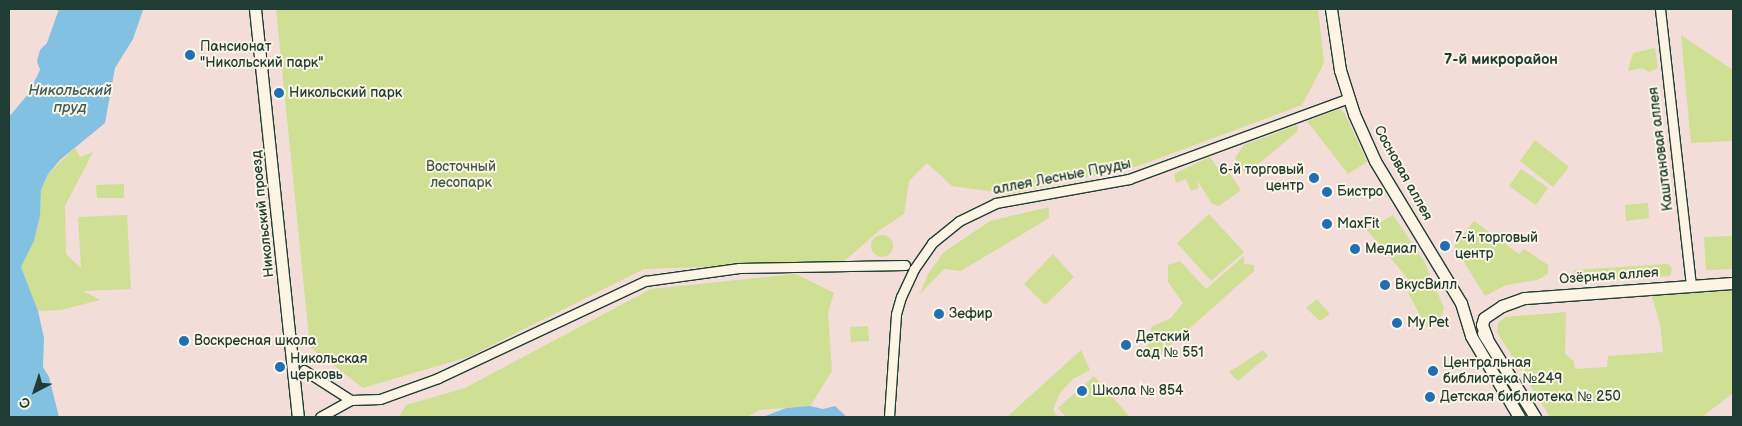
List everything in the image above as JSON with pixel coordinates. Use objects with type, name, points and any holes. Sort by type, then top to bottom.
[{"type":"street","name":"Никольский проезд","points":[[255,9],[298,417]]},
{"type":"street","name":"Сосновая аллея","points":[[1331,9],[1335,46],[1349,98],[1376,163],[1466,310],[1487,338],[1535,417]]},
{"type":"street","name":"Каштановая аллея","points":[[1660,9],[1691,286]]},
{"type":"street","name":"аллея Лесные Пруды","points":[[888,417],[896,314],[901,297],[914,269],[932,243],[959,221],[996,203],[1129,180],[1349,98]]},
{"type":"street","points":[[320,417],[351,400],[380,399],[438,378],[645,281],[739,268],[905,265]]},
{"type":"street","name":"Озёрная аллея","points":[[1490,313],[1510,303],[1540,295],[1733,283]]},
{"type":"street","name":"Сосновая аллея","points":[[1466,310],[1471,336],[1520,417]]},
{"type":"street","points":[[1466,310],[1490,313]]},
{"type":"street","points":[[1487,338],[1482,322],[1490,313]]},
{"type":"street","points":[[304,370],[351,400]]},
{"type":"green space","name":"Восточный лесопарк","points":[[276,9],[1318,9],[1324,63],[1302,105],[1138,166],[1009,194],[952,186],[927,163],[909,181],[904,214],[880,230],[843,262],[644,269],[468,357],[363,388],[310,347]]},
{"type":"green space","points":[[1681,35],[1733,70],[1733,141],[1691,143]]},
{"type":"green space","points":[[1655,48],[1658,68],[1649,72],[1642,68],[1628,71],[1633,53]]},
{"type":"green space","points":[[1340,109],[1345,114],[1367,162],[1348,174],[1307,121]]},
{"type":"green space","points":[[1297,125],[1298,131],[1246,174],[1235,158],[1244,145]]},
{"type":"green space","points":[[1535,140],[1569,167],[1553,187],[1520,161]]},
{"type":"green space","points":[[75,148],[80,157],[93,152],[65,206],[66,254],[81,268],[78,217],[127,215],[131,289],[83,291],[100,300],[61,310],[38,311],[21,267],[34,241],[40,216],[41,190],[48,174]]},
{"type":"green space","points":[[1210,157],[1217,167],[1224,165],[1241,190],[1219,206],[1212,204],[1197,180],[1199,188],[1191,191],[1186,179],[1176,183],[1174,174]]},
{"type":"green space","points":[[1521,169],[1548,188],[1536,205],[1509,186]]},
{"type":"green space","points":[[124,184],[124,198],[97,198],[96,185]]},
{"type":"green space","points":[[1648,203],[1649,218],[1626,221],[1625,205]]},
{"type":"green space","points":[[1049,207],[1049,218],[961,271],[944,269],[920,294],[928,274],[944,252],[990,221]]},
{"type":"green space","points":[[1209,214],[1244,252],[1211,281],[1177,243]]},
{"type":"green space","points":[[1393,215],[1424,261],[1444,308],[1442,315],[1427,328],[1408,293],[1414,286],[1367,230]]},
{"type":"green space","points":[[1474,221],[1519,254],[1524,249],[1548,265],[1548,274],[1537,280],[1506,285],[1485,296],[1454,246]]},
{"type":"green space","points":[[882,235],[890,238],[893,246],[890,254],[882,257],[874,254],[871,246],[874,238]]},
{"type":"green space","points":[[1733,236],[1733,269],[1706,270],[1704,237]]},
{"type":"green space","points":[[1053,254],[1074,277],[1045,305],[1024,284]]},
{"type":"green space","points":[[1244,256],[1244,264],[1254,265],[1254,271],[1154,360],[1142,353],[1151,340],[1151,327],[1171,318],[1183,303],[1168,282],[1168,265],[1180,261],[1206,289]]},
{"type":"green space","points":[[1668,264],[1672,268],[1670,276],[1578,283],[1572,279],[1574,270]]},
{"type":"green space","points":[[796,274],[834,293],[828,313],[832,371],[810,406],[760,410],[747,417],[399,417],[406,405],[465,388],[651,289]]},
{"type":"green space","points":[[1733,286],[1733,393],[1702,417],[1550,417],[1497,332],[1498,323],[1505,317],[1566,312],[1565,354],[1574,361],[1575,369],[1607,367],[1608,356],[1663,352],[1660,324],[1650,290]]},
{"type":"green space","points":[[1317,299],[1330,314],[1320,321],[1306,308]]},
{"type":"green space","points":[[868,326],[869,341],[851,342],[850,327]]},
{"type":"green space","points":[[1081,350],[1090,370],[1073,379],[1060,393],[1053,410],[1058,417],[1007,417]]},
{"type":"green space","points":[[1263,350],[1268,356],[1238,381],[1229,372]]},
{"type":"green space","points":[[1094,376],[1130,417],[1066,417],[1058,408]]},
{"type":"water","name":"Никольский пруд","points":[[59,9],[143,10],[133,39],[115,68],[105,123],[60,160],[48,174],[41,190],[40,216],[34,241],[21,267],[38,311],[44,338],[43,367],[49,377],[59,417],[9,417],[9,117],[29,93],[40,70],[37,61],[40,50],[47,43]]},
{"type":"water","points":[[810,406],[823,409],[835,406],[847,417],[763,417],[786,408]]},
{"type":"place","name":"Пансионат \"Никольский парк\"","points":[[190,55]]},
{"type":"place","name":"Никольский парк","points":[[279,93]]},
{"type":"place","name":"6-й торговый центр","points":[[1314,178]]},
{"type":"place","name":"Бистро","points":[[1327,192]]},
{"type":"place","name":"MaxFit","points":[[1327,224]]},
{"type":"place","name":"7-й торговый центр","points":[[1445,246]]},
{"type":"place","name":"Медиал","points":[[1355,249]]},
{"type":"place","name":"ВкусВилл","points":[[1385,285]]},
{"type":"place","name":"Зефир","points":[[939,314]]},
{"type":"place","name":"My Pet","points":[[1397,323]]},
{"type":"place","name":"Воскресная школа","points":[[184,341]]},
{"type":"place","name":"Детский сад № 551","points":[[1126,345]]},
{"type":"place","name":"Никольская церковь","points":[[280,367]]},
{"type":"place","name":"Центральная библиотека №249","points":[[1433,371]]},
{"type":"place","name":"Школа № 854","points":[[1082,391]]},
{"type":"place","name":"Детская библиотека № 250","points":[[1430,397]]},
{"type":"district","name":"7-й микрорайон","points":[[1501,60]]}]
